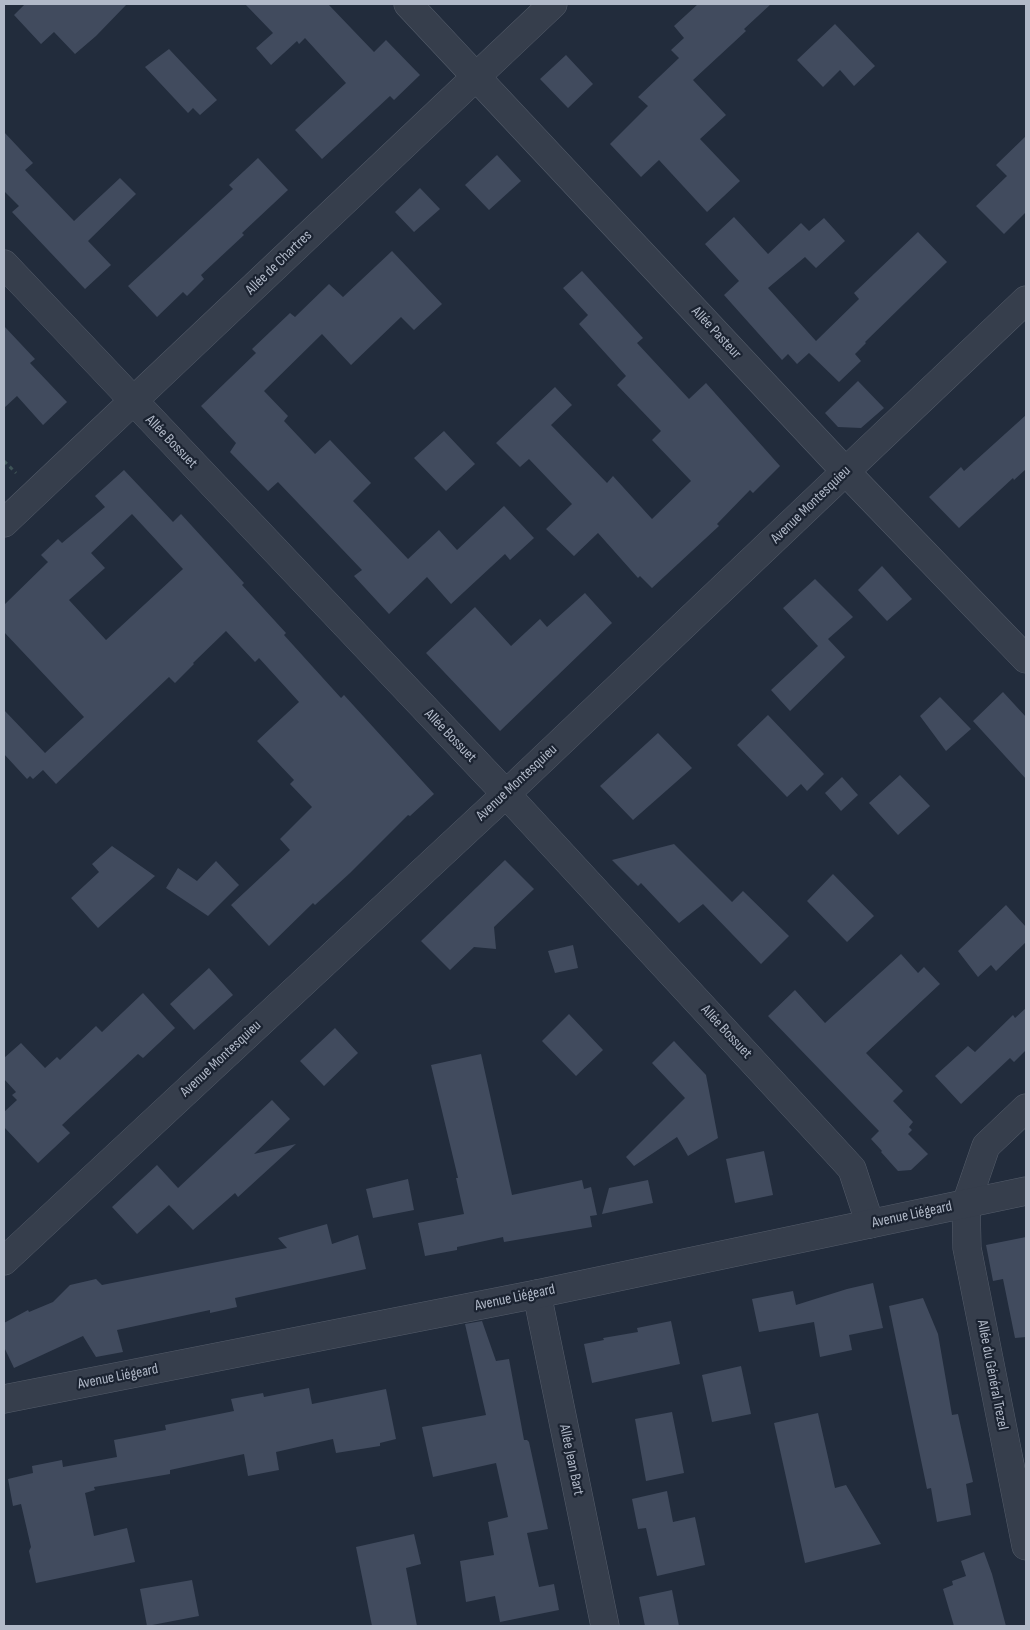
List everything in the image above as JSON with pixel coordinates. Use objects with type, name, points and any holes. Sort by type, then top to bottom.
[{"type":"street","name":"Allée Pasteur","points":[[408,4],[846,472],[1026,660]]},
{"type":"street","name":"Allée de Chartres","points":[[4,523],[553,4]]},
{"type":"street","name":"Allée Bossuet","points":[[4,264],[506,794],[852,1169],[870,1224]]},
{"type":"street","name":"Avenue Montesquieu","points":[[4,1261],[506,794],[1026,300]]},
{"type":"street","points":[[966,1204],[986,1146],[1026,1108]]},
{"type":"street","name":"Avenue Liégeard","points":[[4,1400],[537,1294],[1026,1191]]},
{"type":"street","name":"Allée du Général Trezel","points":[[966,1204],[967,1248],[1026,1546]]},
{"type":"street","name":"Allée Jean Bart","points":[[537,1294],[605,1626]]},
{"type":"building","points":[[25,4],[127,4],[96,36],[75,54],[54,32],[41,44],[14,15]]},
{"type":"building","points":[[245,4],[328,4],[374,52],[386,40],[420,75],[394,100],[390,96],[322,159],[295,130],[346,83],[305,38],[299,44],[297,41],[271,65],[256,48],[273,33]]},
{"type":"building","points":[[698,4],[771,4],[744,29],[746,31],[693,80],[726,115],[700,139],[740,181],[707,212],[659,160],[641,177],[610,144],[648,106],[638,97],[679,58],[671,50],[684,38],[674,26]]},
{"type":"building","points":[[835,24],[875,66],[854,86],[840,70],[823,87],[797,60]]},
{"type":"building","points":[[169,49],[217,100],[200,115],[193,108],[188,113],[145,67]]},
{"type":"building","points":[[566,55],[593,84],[568,108],[540,79]]},
{"type":"building","points":[[4,132],[33,163],[25,170],[74,221],[120,178],[136,194],[88,241],[111,265],[85,289],[12,212],[19,206],[4,191]]},
{"type":"building","points":[[1026,136],[1026,212],[1004,234],[976,206],[1007,176],[996,165]]},
{"type":"building","points":[[497,155],[521,181],[489,210],[465,185]]},
{"type":"building","points":[[258,158],[288,190],[201,275],[204,279],[187,296],[183,292],[157,317],[128,286],[233,189],[229,185]]},
{"type":"building","points":[[420,188],[440,209],[414,232],[395,212]]},
{"type":"building","points":[[734,217],[768,254],[801,223],[809,231],[824,218],[845,241],[816,268],[805,257],[768,288],[816,341],[859,299],[854,293],[918,232],[947,262],[865,342],[855,354],[861,361],[839,382],[809,353],[797,364],[788,354],[782,360],[724,295],[739,281],[705,244]]},
{"type":"building","points":[[392,251],[442,304],[414,330],[401,317],[351,365],[322,334],[264,391],[288,416],[284,421],[315,454],[330,440],[371,483],[353,501],[408,559],[439,530],[457,550],[504,506],[534,538],[510,560],[505,554],[451,604],[427,577],[389,614],[354,576],[362,570],[278,482],[268,491],[230,452],[236,443],[201,406],[256,353],[252,349],[290,313],[295,317],[329,284],[343,297]]},
{"type":"building","points":[[582,271],[643,338],[637,343],[689,399],[706,383],[780,466],[753,493],[750,490],[717,524],[719,526],[652,588],[640,576],[638,578],[598,533],[574,556],[546,529],[572,504],[529,459],[520,467],[496,443],[555,387],[572,405],[551,425],[607,483],[613,476],[652,519],[691,481],[652,440],[661,431],[617,385],[626,376],[579,324],[588,315],[563,288]]},
{"type":"building","points":[[4,326],[35,359],[30,363],[67,402],[43,425],[17,396],[4,408]]},
{"type":"building","points":[[858,381],[884,408],[861,428],[838,427],[825,413]]},
{"type":"building","points":[[1026,415],[1026,469],[1014,480],[1013,478],[959,528],[929,497],[961,467],[964,471]]},
{"type":"building","points":[[444,431],[475,464],[446,491],[414,458]]},
{"type":"building","points":[[124,470],[173,522],[181,514],[244,583],[242,585],[286,633],[284,635],[341,698],[344,695],[434,794],[410,816],[408,815],[350,873],[315,905],[313,903],[269,946],[231,905],[290,850],[280,839],[312,807],[290,784],[294,780],[257,741],[299,702],[259,658],[255,662],[226,631],[175,683],[169,677],[56,784],[43,770],[33,779],[30,776],[27,779],[4,754],[4,710],[45,753],[84,717],[4,632],[4,605],[48,562],[41,555],[58,539],[62,543],[105,507],[95,496]],"holes":[[[132,514],[183,569],[106,640],[69,600],[105,568],[91,553]]]},
{"type":"building","points":[[882,566],[912,599],[887,621],[858,590]]},
{"type":"building","points":[[815,579],[853,617],[828,639],[845,657],[790,711],[771,690],[818,646],[783,608]]},
{"type":"building","points":[[585,593],[612,623],[500,731],[426,653],[475,607],[511,646],[540,619],[547,627]]},
{"type":"building","points":[[1003,692],[1026,717],[1026,779],[973,721]]},
{"type":"building","points":[[940,697],[971,729],[946,751],[920,716]]},
{"type":"building","points":[[768,715],[824,774],[807,791],[801,784],[787,797],[737,745]]},
{"type":"building","points":[[658,733],[692,768],[633,820],[600,786]]},
{"type":"building","points":[[900,775],[930,806],[898,835],[869,803]]},
{"type":"building","points":[[842,777],[858,795],[841,811],[825,793]]},
{"type":"building","points":[[674,844],[732,902],[743,891],[789,936],[761,964],[703,904],[679,923],[641,883],[638,886],[612,860]]},
{"type":"building","points":[[112,846],[155,876],[98,928],[71,898],[99,872],[92,864]]},
{"type":"building","points":[[505,860],[534,889],[494,927],[496,949],[474,947],[450,970],[421,941]]},
{"type":"building","points":[[216,861],[239,885],[208,916],[166,888],[178,868],[197,881]]},
{"type":"building","points":[[833,874],[874,916],[847,942],[807,901]]},
{"type":"building","points":[[1006,905],[1026,927],[1026,942],[996,971],[991,965],[978,977],[958,951]]},
{"type":"building","points":[[573,945],[578,968],[555,973],[548,951]]},
{"type":"building","points":[[901,954],[918,973],[924,967],[940,984],[866,1053],[903,1091],[893,1101],[913,1122],[909,1127],[912,1130],[908,1134],[928,1154],[911,1170],[898,1171],[871,1139],[879,1131],[768,1016],[795,990],[825,1023]]},
{"type":"building","points":[[209,968],[233,995],[194,1030],[170,1004]]},
{"type":"building","points":[[143,993],[175,1028],[143,1058],[138,1054],[62,1125],[70,1133],[38,1163],[4,1127],[4,1112],[17,1100],[12,1095],[16,1092],[4,1079],[4,1058],[21,1043],[45,1068],[57,1057],[60,1060],[96,1026],[102,1032]]},
{"type":"building","points":[[1026,1008],[1026,1050],[1014,1062],[1010,1058],[961,1104],[935,1076],[968,1046],[975,1052],[1013,1015],[1015,1018]]},
{"type":"building","points":[[569,1014],[603,1050],[576,1076],[542,1041]]},
{"type":"building","points":[[335,1028],[358,1053],[324,1086],[300,1061]]},
{"type":"building","points":[[674,1041],[706,1075],[718,1138],[688,1156],[677,1137],[634,1166],[626,1157],[685,1098],[652,1063]]},
{"type":"building","points":[[481,1054],[512,1195],[582,1180],[584,1189],[591,1187],[597,1215],[590,1216],[592,1227],[504,1242],[503,1237],[457,1247],[457,1250],[425,1256],[418,1223],[464,1214],[456,1178],[458,1178],[431,1065]]},
{"type":"building","points":[[272,1100],[290,1119],[254,1154],[296,1144],[238,1197],[235,1193],[193,1230],[169,1205],[137,1234],[112,1207],[157,1165],[178,1188]]},
{"type":"building","points":[[764,1151],[773,1195],[735,1203],[726,1159]]},
{"type":"building","points":[[408,1179],[414,1210],[373,1218],[366,1189]]},
{"type":"building","points":[[648,1180],[653,1203],[602,1214],[609,1188]]},
{"type":"building","points":[[327,1224],[332,1244],[358,1235],[366,1269],[235,1298],[237,1307],[210,1313],[210,1310],[117,1330],[123,1352],[96,1357],[83,1336],[14,1368],[4,1347],[4,1323],[28,1310],[29,1312],[53,1302],[70,1285],[96,1279],[102,1285],[287,1248],[278,1238]]},
{"type":"building","points":[[1026,1237],[1026,1337],[1015,1338],[1003,1279],[993,1281],[986,1245]]},
{"type":"building","points":[[873,1283],[883,1328],[849,1335],[852,1350],[820,1357],[814,1322],[759,1332],[752,1299],[793,1291],[796,1305]]},
{"type":"building","points":[[923,1298],[938,1334],[952,1415],[958,1414],[973,1482],[966,1484],[971,1515],[937,1522],[931,1488],[927,1489],[889,1306]]},
{"type":"building","points":[[482,1321],[496,1361],[509,1359],[524,1440],[529,1442],[548,1529],[527,1533],[539,1587],[554,1584],[559,1610],[500,1622],[495,1596],[466,1602],[460,1561],[494,1555],[488,1522],[508,1517],[496,1463],[433,1477],[422,1427],[486,1415],[465,1324]]},
{"type":"building","points":[[671,1321],[680,1364],[592,1383],[584,1344],[604,1340],[603,1338],[638,1332],[637,1328]]},
{"type":"building","points":[[741,1366],[751,1414],[712,1422],[702,1375]]},
{"type":"building","points":[[309,1388],[312,1404],[386,1389],[396,1439],[380,1443],[380,1446],[336,1453],[333,1439],[276,1452],[279,1470],[248,1476],[244,1454],[170,1470],[170,1474],[94,1487],[95,1490],[85,1493],[94,1536],[127,1528],[135,1562],[36,1583],[29,1551],[31,1547],[21,1504],[13,1506],[8,1479],[33,1473],[32,1466],[62,1460],[63,1467],[117,1457],[114,1440],[166,1430],[165,1425],[234,1411],[231,1399],[263,1393],[264,1397]]},
{"type":"building","points":[[672,1412],[684,1473],[646,1481],[635,1419]]},
{"type":"building","points":[[818,1413],[835,1488],[846,1485],[881,1544],[805,1563],[774,1423]]},
{"type":"building","points":[[667,1491],[673,1522],[695,1517],[705,1565],[657,1576],[646,1528],[638,1529],[632,1499]]},
{"type":"building","points":[[414,1534],[421,1564],[406,1568],[417,1626],[372,1626],[356,1547]]},
{"type":"building","points":[[984,1552],[1006,1626],[954,1626],[943,1589],[953,1585],[952,1581],[966,1576],[961,1561]]},
{"type":"building","points":[[192,1580],[199,1616],[147,1626],[140,1589]]},
{"type":"building","points":[[672,1590],[679,1626],[645,1626],[639,1597]]}]
